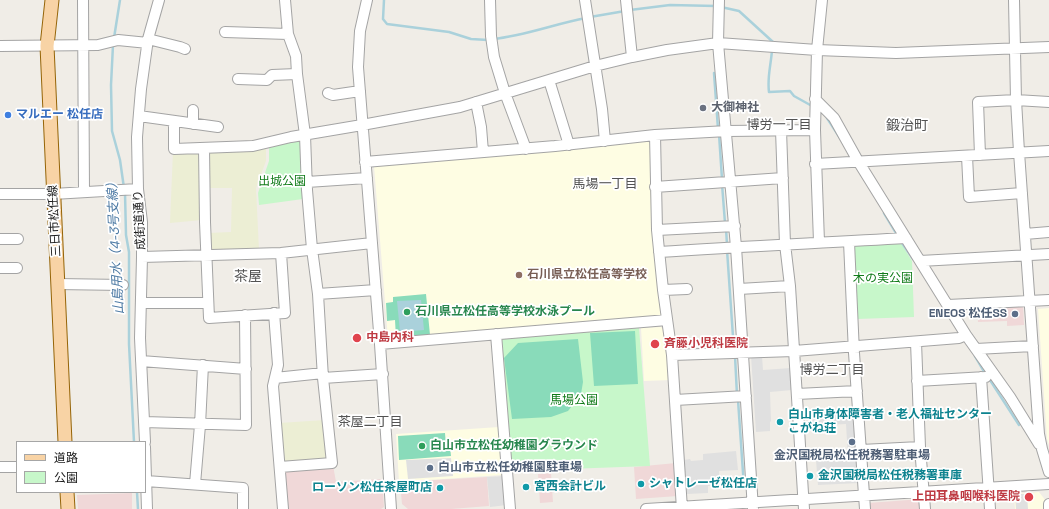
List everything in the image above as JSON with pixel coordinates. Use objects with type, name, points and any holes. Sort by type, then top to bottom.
[{"type":"main road","name":"三日市松任線","points":[[52,0],[47,46],[65,441]]},
{"type":"main road","points":[[67,493],[68,509]]},
{"type":"street","points":[[83,0],[84,192]]},
{"type":"street","name":"成街道通り","points":[[145,441],[140,338],[142,222],[138,189],[137,137],[138,116],[148,41],[159,0]]},
{"type":"street","points":[[280,467],[332,463],[323,375],[318,294],[312,249],[305,135],[296,56],[288,34],[285,0]]},
{"type":"street","points":[[367,0],[360,31],[358,67],[383,374],[391,509]]},
{"type":"street","points":[[490,0],[491,39],[494,57],[505,93],[526,149]]},
{"type":"street","points":[[585,0],[605,141]]},
{"type":"street","points":[[820,242],[814,130],[817,50],[822,0]]},
{"type":"street","points":[[1014,0],[1016,100],[1032,346],[1039,434],[1049,472]]},
{"type":"street","points":[[719,4],[718,43],[721,132],[729,247],[739,289],[737,353],[740,396],[753,506]]},
{"type":"street","points":[[627,6],[632,57]]},
{"type":"street","points":[[225,32],[288,34]]},
{"type":"street","points":[[0,46],[84,46],[98,45],[114,41],[148,41],[185,49]]},
{"type":"street","points":[[174,121],[174,149],[253,146],[291,137],[460,107],[595,66],[667,50],[718,43],[817,50],[896,53],[1049,47]]},
{"type":"street","points":[[238,79],[267,80],[272,74],[297,74]]},
{"type":"street","points":[[548,80],[569,145]]},
{"type":"street","points":[[328,93],[333,95],[360,91]]},
{"type":"street","points":[[815,99],[834,118],[858,162],[966,335],[996,376],[1042,449]]},
{"type":"street","points":[[980,154],[978,102],[1016,100],[1049,102]]},
{"type":"street","points":[[476,102],[481,127],[483,152]]},
{"type":"street","points":[[193,110],[193,124]]},
{"type":"street","points":[[138,116],[218,127]]},
{"type":"street","points":[[781,130],[785,244],[790,286],[803,505]]},
{"type":"street","points":[[365,162],[569,145],[654,135],[814,130]]},
{"type":"street","points":[[654,135],[657,230],[672,355],[682,508]]},
{"type":"street","points":[[204,148],[209,318],[285,313],[281,253]]},
{"type":"street","points":[[815,164],[1049,150]]},
{"type":"street","points":[[967,156],[969,197],[1022,193]]},
{"type":"street","points":[[307,182],[367,178]]},
{"type":"street","points":[[655,187],[783,178]]},
{"type":"street","points":[[0,194],[53,194],[138,189]]},
{"type":"street","points":[[657,230],[728,226]]},
{"type":"street","points":[[1025,234],[1049,232]]},
{"type":"street","points":[[659,252],[906,238]]},
{"type":"street","points":[[0,239],[18,239]]},
{"type":"street","points":[[849,242],[856,391],[865,509]]},
{"type":"street","points":[[142,257],[281,253],[372,243]]},
{"type":"street","points":[[920,261],[1049,254]]},
{"type":"street","points":[[0,268],[18,268]]},
{"type":"street","points":[[58,284],[123,285]]},
{"type":"street","points":[[739,289],[790,286]]},
{"type":"street","points":[[663,290],[687,289]]},
{"type":"street","points":[[318,294],[376,290]]},
{"type":"street","points":[[948,305],[1049,300]]},
{"type":"street","points":[[141,303],[208,303]]},
{"type":"street","points":[[274,313],[278,365],[273,386],[283,509]]},
{"type":"street","points":[[144,422],[200,425],[246,425],[245,315]]},
{"type":"street","points":[[380,344],[667,320]]},
{"type":"street","points":[[496,334],[510,509]]},
{"type":"street","points":[[672,355],[794,351],[959,338],[966,335]]},
{"type":"street","points":[[916,342],[916,381],[925,509]]},
{"type":"street","points":[[976,349],[1032,346]]},
{"type":"street","points":[[141,361],[246,369]]},
{"type":"street","points":[[196,484],[203,366]]},
{"type":"street","points":[[275,378],[323,375],[383,374]]},
{"type":"street","points":[[916,381],[996,376]]},
{"type":"street","points":[[981,377],[990,509]]},
{"type":"street","points":[[797,394],[856,391]]},
{"type":"street","points":[[674,400],[740,396]]},
{"type":"street","points":[[861,450],[920,447]]},
{"type":"street","points":[[0,467],[16,467]]},
{"type":"street","points":[[147,509],[146,481],[243,488],[243,509]]},
{"type":"street","points":[[646,509],[803,505],[864,496],[1049,484]]},
{"type":"street","points":[[1049,504],[1049,509]]},
{"type":"shaded area","name":"石川県立松任高等学校","points":[[647,140],[651,144],[652,233],[661,317],[388,339],[374,166]]},
{"type":"shaded area","points":[[266,149],[266,161],[256,188],[259,250],[209,252],[208,233],[231,232],[232,188],[208,188],[208,151]]},
{"type":"shaded area","points":[[202,150],[202,220],[170,223],[173,151]]},
{"type":"shaded area","name":"ENEOS 松任SS","points":[[1023,303],[1024,325],[1007,326],[1007,321],[978,322],[977,306]]},
{"type":"shaded area","points":[[1049,308],[1049,445],[1047,439],[1038,309]]},
{"type":"shaded area","name":"斉藤小児科医院","points":[[661,327],[667,334],[671,380],[644,381],[641,328]]},
{"type":"shaded area","points":[[751,356],[762,356],[763,370],[791,368],[792,390],[770,392],[770,431],[756,432]]},
{"type":"shaded area","name":"金沢国税局松任税務署駐車場","points":[[855,409],[859,483],[818,485],[816,460],[848,458],[846,424],[811,426],[810,412]]},
{"type":"shaded area","points":[[325,420],[327,461],[283,463],[279,423]]},
{"type":"shaded area","points":[[499,427],[502,475],[399,482],[396,434]]},
{"type":"shaded area","points":[[736,451],[738,470],[719,471],[720,485],[708,486],[708,493],[687,494],[684,460],[703,460],[703,454]]},
{"type":"shaded area","name":"白山市立松任幼稚園駐車場","points":[[451,458],[453,476],[408,479],[406,460]]},
{"type":"shaded area","points":[[676,463],[678,496],[636,499],[634,467]]},
{"type":"shaded area","points":[[333,465],[336,482],[382,479],[384,507],[381,509],[288,509],[285,469]]},
{"type":"shaded area","points":[[551,473],[553,502],[540,503],[538,474]]},
{"type":"shaded area","points":[[505,476],[507,505],[490,507],[487,477]]},
{"type":"shaded area","points":[[487,477],[489,506],[451,509],[408,509],[402,504],[400,482]]},
{"type":"shaded area","name":"上田耳鼻咽喉科医院","points":[[1039,492],[1046,501],[1047,509],[1015,509],[1014,494]]},
{"type":"shaded area","points":[[132,493],[132,509],[78,509],[77,495]]},
{"type":"shaded area","points":[[1015,494],[1027,494],[1028,509],[1016,509]]},
{"type":"shaded area","points":[[922,499],[922,509],[868,509],[868,503]]},
{"type":"green space","name":"出城公園","points":[[300,136],[303,199],[259,205],[258,193],[269,161],[269,142]]},
{"type":"green space","name":"木の実公園","points":[[901,243],[912,261],[914,317],[857,319],[851,250],[854,246]]},
{"type":"green space","name":"石川県立松任高等学校水泳プール","points":[[426,294],[430,335],[396,338],[395,320],[387,321],[386,303],[393,302],[393,297]]},
{"type":"green space","name":"馬場公園","points":[[639,328],[650,466],[512,471],[500,338]]},
{"type":"green space","points":[[635,331],[638,384],[594,386],[590,333]]},
{"type":"green space","points":[[578,339],[583,382],[581,394],[568,411],[551,417],[512,419],[504,358],[518,343]]},
{"type":"green space","name":"白山市立松任幼稚園グラウンド","points":[[445,433],[446,446],[450,446],[451,456],[399,460],[398,436]]},
{"type":"water","points":[[421,300],[424,330],[400,332],[397,301]]},
{"type":"waterway","name":"山島用水（4-3号支線）","points":[[114,38],[120,0]]},
{"type":"waterway","points":[[384,0],[383,19],[387,24],[449,32],[471,39],[488,40]]},
{"type":"waterway","points":[[630,10],[670,5],[716,6]]},
{"type":"waterway","points":[[721,7],[739,11],[773,42],[773,45]]},
{"type":"waterway","points":[[590,17],[625,11]]},
{"type":"waterway","points":[[493,39],[586,18]]},
{"type":"waterway","name":"山島用水（4-3号支線）","points":[[113,45],[111,85],[112,131],[120,160],[124,188]]},
{"type":"waterway","points":[[772,50],[769,92],[790,91],[794,96],[812,106]]},
{"type":"waterway","points":[[714,73],[718,129]]},
{"type":"waterway","points":[[827,118],[840,138]]},
{"type":"waterway","points":[[719,134],[722,179]]},
{"type":"waterway","points":[[722,184],[725,223]]},
{"type":"waterway","name":"山島用水（4-3号支線）","points":[[125,193],[126,235],[129,252],[129,344],[134,441]]},
{"type":"waterway","points":[[884,213],[896,233]]},
{"type":"waterway","points":[[726,228],[727,245]]},
{"type":"waterway","points":[[902,243],[913,259]]},
{"type":"waterway","points":[[727,250],[734,351]]},
{"type":"waterway","points":[[735,356],[737,395]]},
{"type":"waterway","points":[[975,356],[986,375]]},
{"type":"waterway","points":[[990,380],[1019,425]]},
{"type":"waterway","points":[[738,400],[744,487]]},
{"type":"waterway","name":"山島用水（4-3号支線）","points":[[137,493],[138,509]]},
{"type":"place","name":"大御神社","points":[[703,108]]},
{"type":"place","name":"マルエー 松任店","points":[[8,115]]},
{"type":"place","name":"石川県立松任高等学校","points":[[519,275]]},
{"type":"place","name":"石川県立松任高等学校水泳プール","points":[[407,312]]},
{"type":"place","name":"ENEOS 松任SS","points":[[1015,314]]},
{"type":"place","name":"中島内科","points":[[357,338]]},
{"type":"place","name":"斉藤小児科医院","points":[[655,344]]},
{"type":"place","name":"白山市身体障害者・老人福祉センター こがね荘","points":[[780,422]]},
{"type":"place","name":"金沢国税局松任税務署駐車場","points":[[852,442]]},
{"type":"place","name":"白山市立松任幼稚園グラウンド","points":[[422,446]]},
{"type":"place","name":"白山市立松任幼稚園駐車場","points":[[430,468]]},
{"type":"place","name":"金沢国税局松任税務署車庫","points":[[810,476]]},
{"type":"place","name":"シャトレーゼ松任店","points":[[641,484]]},
{"type":"place","name":"宮西会計ビル","points":[[526,487]]},
{"type":"place","name":"ローソン松任茶屋町店","points":[[440,488]]},
{"type":"place","name":"上田耳鼻咽喉科医院","points":[[1029,497]]},
{"type":"district","name":"博労一丁目","points":[[779,125]]},
{"type":"district","name":"鍛治町","points":[[907,126]]},
{"type":"district","name":"馬場一丁目","points":[[605,184]]},
{"type":"district","name":"茶屋","points":[[248,277]]},
{"type":"district","name":"博労二丁目","points":[[832,370]]},
{"type":"district","name":"茶屋二丁目","points":[[370,422]]}]
